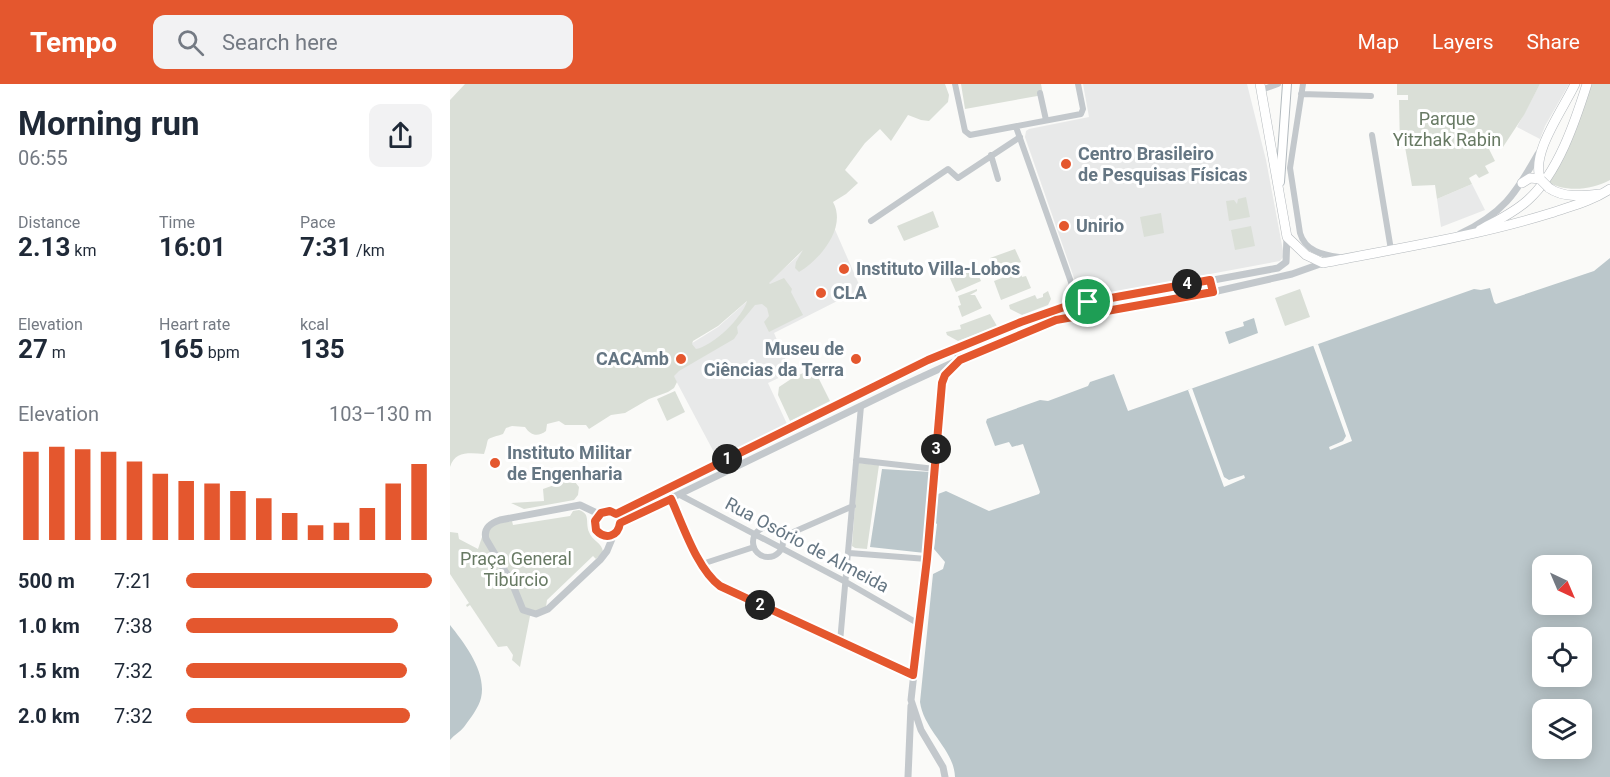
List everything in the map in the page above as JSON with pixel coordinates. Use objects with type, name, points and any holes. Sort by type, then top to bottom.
[{"type":"main road","points":[[1279,188],[1287,84]]},
{"type":"main road","points":[[1575,84],[1541,150],[1539,164],[1541,179],[1556,193],[1569,195],[1607,191]]},
{"type":"main road","points":[[1473,234],[1518,209],[1543,185],[1577,115],[1587,84]]},
{"type":"main road","points":[[1260,87],[1287,237],[1306,255],[1323,264],[1526,221],[1585,202],[1607,191]]},
{"type":"main road","points":[[1522,183],[1530,178],[1541,179]]},
{"type":"street","points":[[955,84],[965,131],[968,135],[1081,114],[1083,110],[1078,84]]},
{"type":"street","points":[[1260,87],[1278,84]]},
{"type":"street","points":[[1303,84],[1290,175],[1300,233],[1311,249],[1329,256],[1348,259]]},
{"type":"street","points":[[1040,93],[1046,120]]},
{"type":"street","points":[[1301,94],[1371,96]]},
{"type":"street","points":[[1016,127],[1081,315]]},
{"type":"street","points":[[1372,135],[1391,250]]},
{"type":"street","points":[[871,221],[949,169],[954,177],[958,178],[1020,137]]},
{"type":"street","points":[[1452,238],[1492,216],[1511,198],[1541,150]]},
{"type":"street","points":[[991,155],[998,180]]},
{"type":"street","points":[[614,534],[606,536],[596,530],[595,521],[599,514],[607,511],[616,514],[934,357],[1057,309],[1278,268],[1286,262],[1287,237]]},
{"type":"street","points":[[620,523],[939,369],[1056,320],[1213,292],[1293,274],[1323,264]]},
{"type":"street","points":[[1210,280],[1213,292]]},
{"type":"street","points":[[955,348],[960,360]]},
{"type":"street","points":[[934,357],[939,369]]},
{"type":"street","points":[[908,777],[913,675],[927,558],[942,383],[945,375],[960,360]]},
{"type":"street","points":[[840,642],[861,406]]},
{"type":"street","points":[[728,459],[733,468]]},
{"type":"street","points":[[856,460],[935,471]]},
{"type":"street","points":[[667,489],[702,564],[709,576],[720,586],[913,675]]},
{"type":"street","name":"Rua Osório de Almeida","points":[[680,495],[846,582],[919,624]]},
{"type":"street","points":[[599,514],[580,505],[500,520],[488,526],[485,531],[486,539],[512,583],[523,610],[536,614],[548,609],[600,560],[619,529],[620,523],[616,514]]},
{"type":"street","points":[[782,537],[853,506]]},
{"type":"street","points":[[772,527],[782,537],[781,549],[775,555],[759,554],[754,547],[755,534],[762,528],[772,527]]},
{"type":"street","points":[[702,564],[754,547]]},
{"type":"street","points":[[849,553],[927,558]]},
{"type":"street","points":[[911,700],[921,730],[943,767],[945,777]]},
{"type":"street","points":[[909,729],[921,730]]},
{"type":"shaded area","points":[[1083,84],[1247,84],[1266,160],[1284,256],[1280,261],[1081,298],[1025,137],[1029,129],[1089,117]]},
{"type":"shaded area","points":[[1540,84],[1569,84],[1540,139],[1517,127]]},
{"type":"shaded area","points":[[1472,184],[1485,210],[1441,227],[1437,199]]},
{"type":"shaded area","points":[[829,216],[861,289],[774,333],[791,372],[768,383],[787,424],[717,458],[665,360],[718,327],[798,256]]},
{"type":"shaded area","points":[[1610,258],[1610,777],[955,777],[950,758],[927,722],[920,702],[933,574],[943,569],[945,562],[934,549],[937,524],[931,520],[925,553],[870,547],[882,469],[931,472],[931,507],[937,507],[938,494],[946,491],[989,511],[1040,492],[1023,444],[1012,447],[1009,442],[995,446],[986,422],[987,419],[1040,400],[1048,401],[1114,374],[1128,411],[1474,289],[1490,288],[1496,304],[1594,271]]},
{"type":"shaded area","points":[[1254,318],[1258,333],[1229,344],[1225,332],[1244,326],[1243,322]]},
{"type":"shaded area","points":[[450,625],[478,668],[482,688],[480,702],[474,713],[464,727],[450,740]]},
{"type":"green space","points":[[465,84],[945,84],[949,95],[948,102],[929,121],[908,115],[891,141],[880,129],[865,143],[845,170],[858,183],[833,202],[837,222],[830,242],[816,259],[799,272],[795,268],[796,262],[803,250],[769,283],[784,278],[792,289],[791,292],[803,315],[769,332],[764,322],[769,316],[767,308],[762,304],[755,305],[737,327],[738,333],[734,339],[679,371],[674,376],[677,382],[674,388],[668,392],[649,399],[625,413],[611,415],[589,429],[586,425],[565,425],[559,421],[547,424],[546,431],[537,435],[532,434],[525,427],[506,428],[503,434],[488,440],[484,454],[468,453],[459,456],[455,458],[450,467],[450,100]],"holes":[[[747,301],[744,308],[719,337],[696,349],[692,344],[693,341],[718,326]]]},
{"type":"green space","points":[[961,84],[1041,84],[1043,95],[965,109]]},
{"type":"green space","name":"Parque Yitzhak Rabin","points":[[1397,84],[1540,84],[1524,115],[1503,147],[1496,140],[1489,149],[1495,161],[1485,166],[1489,173],[1479,178],[1476,174],[1469,178],[1472,184],[1437,199],[1435,185],[1412,186],[1405,147],[1400,148],[1399,100],[1408,100],[1408,95],[1397,95]]},
{"type":"green space","points":[[1590,84],[1610,84],[1610,180],[1578,189],[1553,185],[1546,181]]},
{"type":"green space","points":[[1246,197],[1250,217],[1229,221],[1226,201],[1234,200],[1237,204],[1238,199]]},
{"type":"green space","points":[[933,211],[939,227],[904,241],[897,226]]},
{"type":"green space","points":[[1161,213],[1164,233],[1144,237],[1140,217]]},
{"type":"green space","points":[[1251,226],[1255,246],[1235,250],[1231,230]]},
{"type":"green space","points":[[1015,249],[1021,262],[1016,264],[1018,268],[994,277],[990,258]]},
{"type":"green space","points":[[974,265],[981,281],[956,292],[949,276]]},
{"type":"green space","points":[[1020,271],[1022,277],[1026,276],[1031,288],[1001,300],[994,281]]},
{"type":"green space","points":[[977,289],[970,295],[975,295],[982,308],[962,317],[958,306],[961,305],[958,296]]},
{"type":"green space","points":[[1300,289],[1310,317],[1285,326],[1275,298]]},
{"type":"green space","points":[[1048,291],[1051,299],[1048,305],[1022,315],[1010,309],[1009,305],[1035,295],[1037,299],[1043,297],[1043,294]]},
{"type":"green space","points":[[990,314],[997,326],[958,341],[947,335],[946,332],[961,329],[960,325]]},
{"type":"green space","points":[[808,371],[818,377],[830,401],[790,421],[778,395],[779,387]]},
{"type":"green space","points":[[675,391],[685,412],[667,421],[657,399]]},
{"type":"green space","points":[[858,463],[879,465],[867,549],[852,546]]},
{"type":"green space","points":[[568,480],[575,482],[579,487],[578,495],[574,500],[524,509],[511,503],[544,501],[543,489]]},
{"type":"green space","name":"Praça General Tibúrcio","points":[[579,510],[585,514],[589,532],[601,546],[603,552],[596,559],[593,556],[547,600],[546,607],[530,616],[520,667],[512,660],[513,655],[507,646],[498,647],[470,605],[467,607],[469,603],[450,574],[450,532],[458,533],[459,539],[478,549],[486,525],[512,521],[513,525],[570,516],[573,511]]},
{"type":"pier","points":[[1318,344],[1352,441],[1330,450],[1329,447],[1343,441],[1346,436],[1313,345]]},
{"type":"pier","points":[[1192,388],[1224,477],[1229,480],[1244,475],[1245,478],[1224,487],[1188,390]]},
{"type":"place","name":"Centro Brasileiro de Pesquisas Físicas","points":[[1066,164]]},
{"type":"place","name":"Unirio","points":[[1064,226]]},
{"type":"place","name":"Instituto Villa-Lobos","points":[[844,269]]},
{"type":"place","name":"CLA","points":[[821,293]]},
{"type":"place","name":"CACAmb","points":[[681,359]]},
{"type":"place","name":"Museu de Ciências da Terra","points":[[856,359]]},
{"type":"place","name":"Instituto Militar de Engenharia","points":[[495,463]]},
{"type":"route","points":[[1210,280],[1213,292],[1056,320],[976,352],[960,360],[945,375],[942,383],[927,559],[913,675],[720,586],[709,576],[702,564],[671,499],[620,523],[617,532],[610,536],[602,535],[596,530],[596,517],[604,511],[616,514],[928,360],[1021,322],[1057,309],[1088,302],[1210,280]]}]
